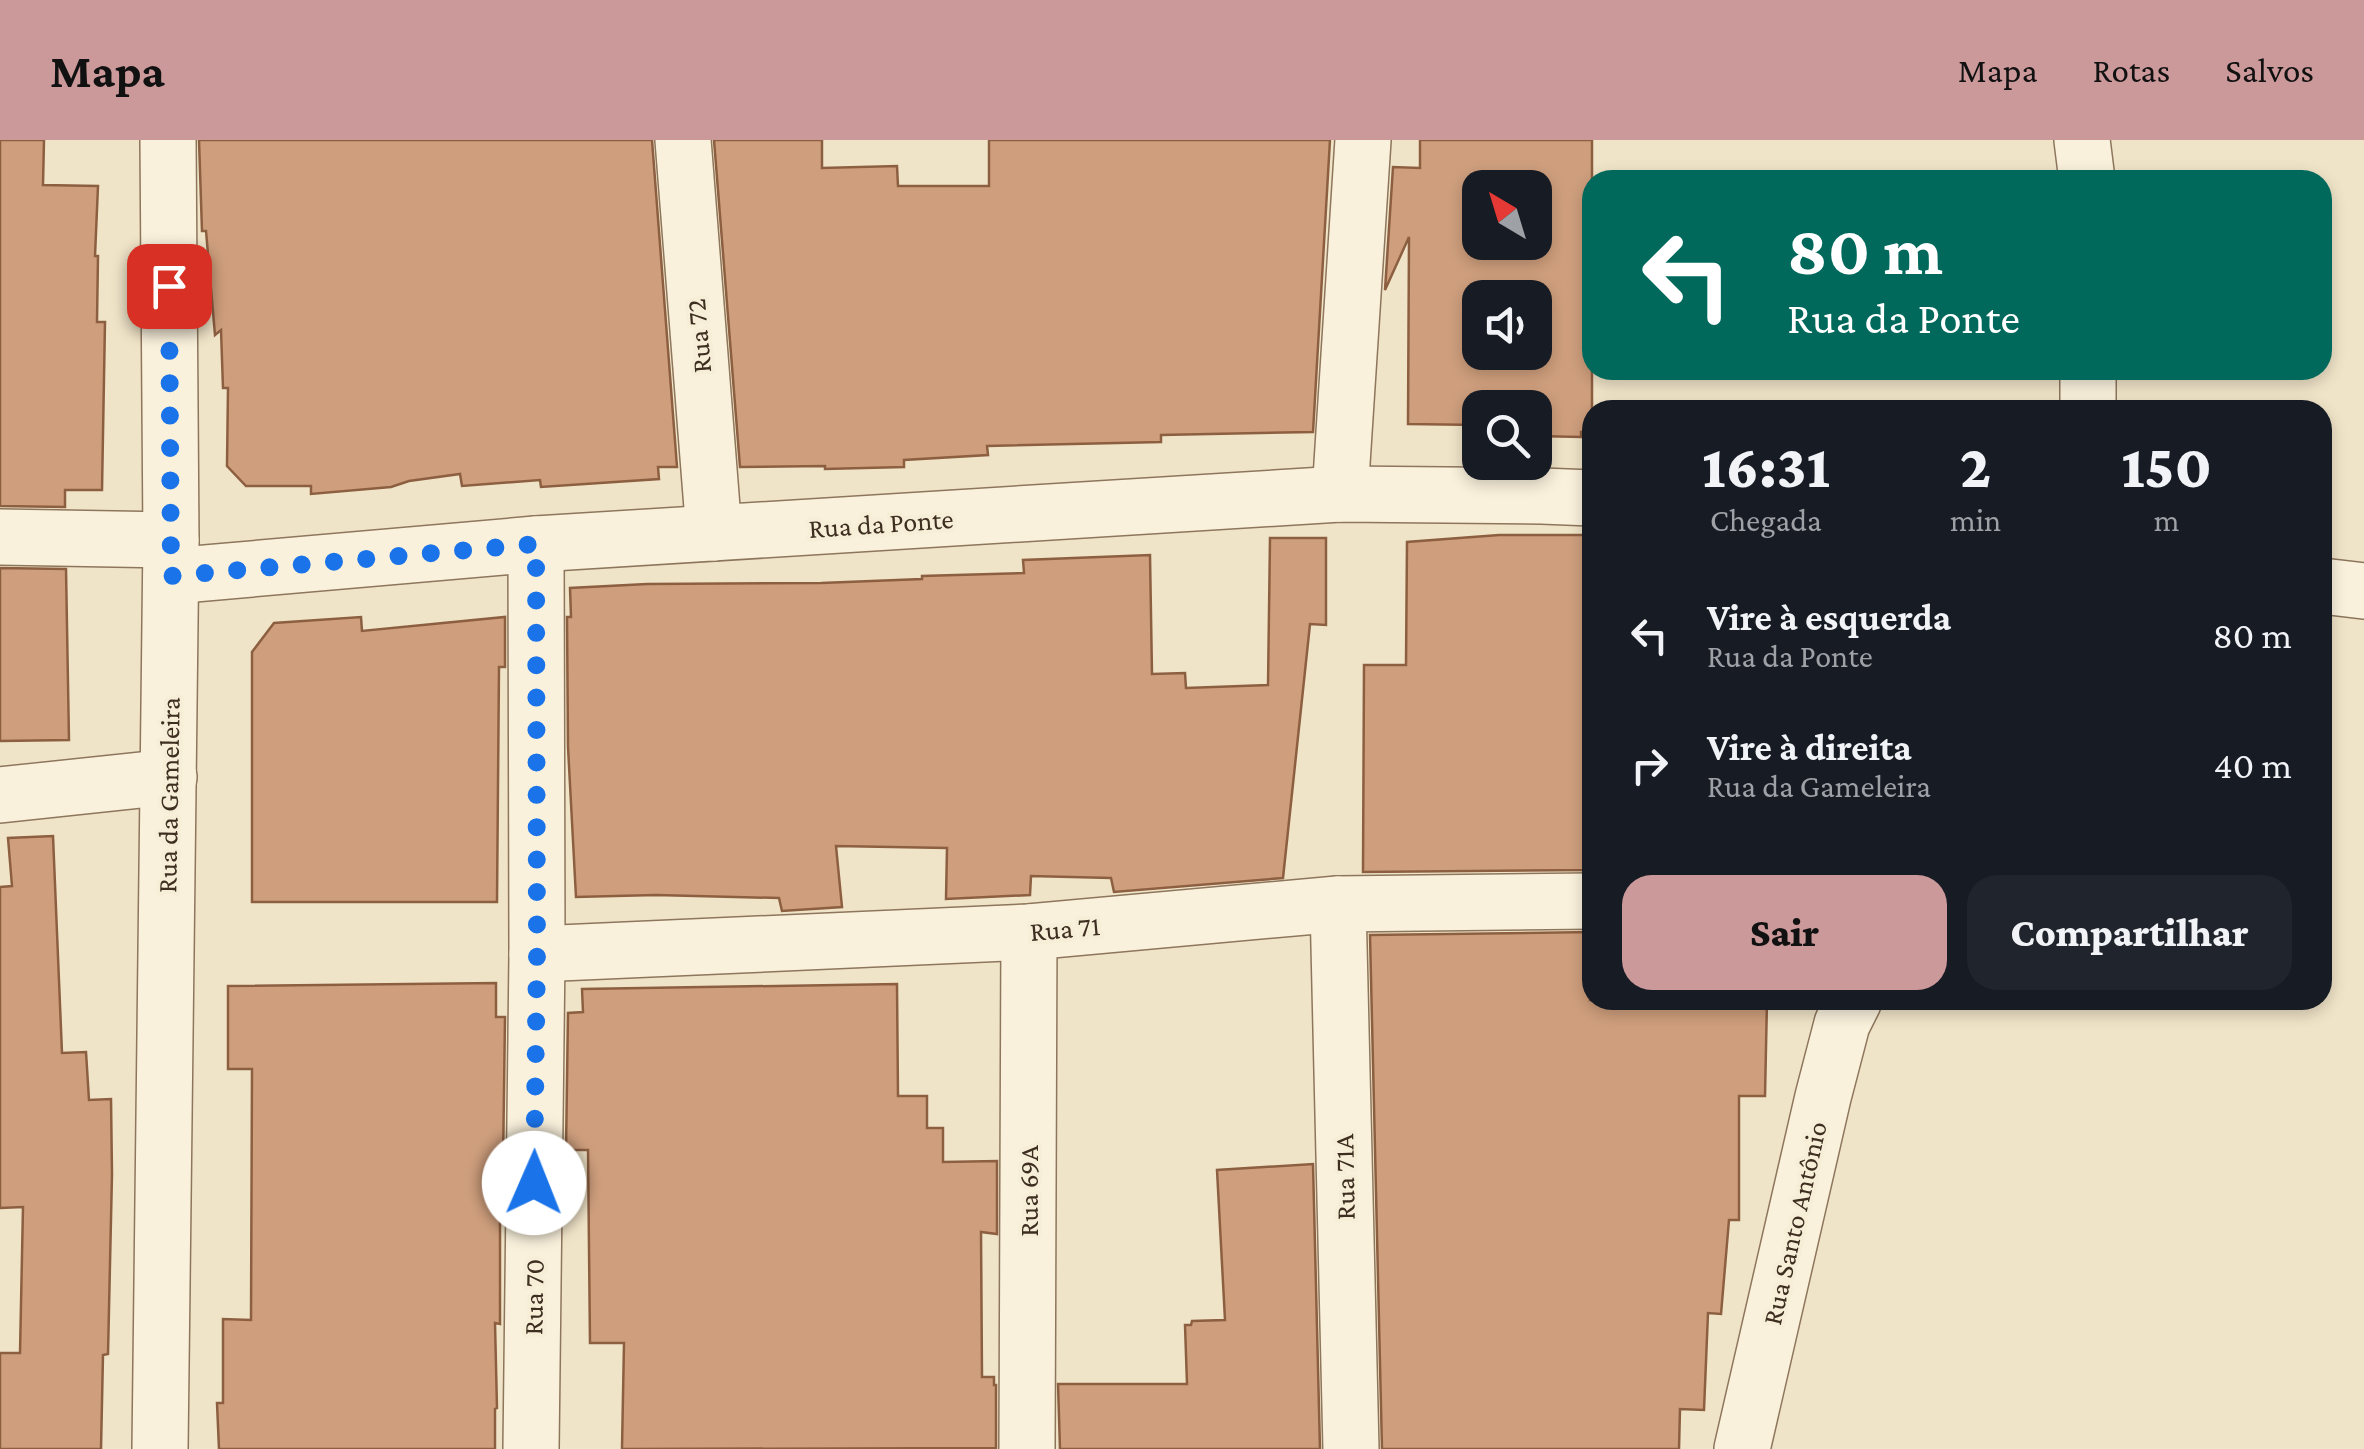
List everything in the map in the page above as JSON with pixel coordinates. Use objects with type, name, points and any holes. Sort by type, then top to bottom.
[{"type":"street","name":"Rua da Gameleira","points":[[160,1449],[171,558],[168,140]]},
{"type":"street","name":"Rua 72","points":[[682,140],[714,533]]},
{"type":"street","points":[[1340,494],[1363,140]]},
{"type":"street","points":[[2082,140],[2086,170]]},
{"type":"street","name":"Rua da Ponte","points":[[0,538],[171,558],[536,544],[1340,494],[1582,498]]},
{"type":"street","name":"Rua 70","points":[[531,1449],[537,954],[536,544]]},
{"type":"street","points":[[2332,587],[2364,590]]},
{"type":"street","points":[[0,795],[169,777]]},
{"type":"street","name":"Rua 71","points":[[537,954],[1028,932],[1338,904],[1582,902]]},
{"type":"street","name":"Rua 71A","points":[[1338,904],[1351,1449]]},
{"type":"street","name":"Rua 69A","points":[[1027,1449],[1028,932]]},
{"type":"street","name":"Rua Santo Antônio","points":[[1742,1449],[1823,1097],[1849,1010]]},
{"type":"building","points":[[0,140],[44,140],[43,185],[98,186],[97,322],[105,322],[102,490],[65,490],[65,507],[0,506]]},
{"type":"building","points":[[199,140],[652,140],[677,467],[658,467],[659,479],[541,487],[540,480],[462,486],[460,474],[391,487],[311,494],[311,486],[246,486],[227,466],[228,388],[223,388],[221,330],[215,335],[206,231],[202,231]]},
{"type":"building","points":[[714,140],[822,140],[822,168],[897,166],[898,186],[989,186],[989,140],[1330,140],[1313,432],[1161,435],[1161,442],[987,446],[988,455],[904,460],[904,467],[740,467]]},
{"type":"building","points":[[1420,140],[1592,140],[1592,170],[1582,170],[1582,380],[1592,380],[1592,400],[1582,400],[1581,437],[1552,436],[1552,390],[1462,390],[1462,425],[1408,424],[1409,237],[1385,290],[1393,167],[1420,168]]},
{"type":"building","points":[[1499,535],[1582,535],[1582,870],[1363,872],[1364,665],[1406,665],[1407,542]]},
{"type":"building","points":[[1270,538],[1326,538],[1326,625],[1310,624],[1283,878],[1114,892],[1111,878],[1031,876],[1030,895],[946,899],[947,848],[836,846],[842,907],[782,911],[779,898],[576,897],[568,747],[570,588],[922,579],[1024,573],[1023,560],[1150,555],[1152,674],[1185,673],[1186,688],[1268,685]]},
{"type":"building","points":[[0,568],[66,569],[69,740],[0,741]]},
{"type":"building","points":[[361,617],[362,631],[505,617],[505,667],[499,667],[497,902],[252,902],[252,652],[274,623]]},
{"type":"building","points":[[53,836],[62,1053],[86,1052],[89,1100],[111,1099],[108,1354],[103,1355],[101,1449],[0,1449],[0,1353],[20,1353],[23,1207],[0,1208],[0,887],[12,886],[8,838]]},
{"type":"building","points":[[1582,932],[1582,1010],[1767,1010],[1765,1096],[1739,1096],[1739,1220],[1729,1220],[1721,1314],[1708,1313],[1704,1410],[1680,1409],[1679,1449],[1382,1449],[1370,935]]},
{"type":"building","points":[[496,983],[496,1017],[505,1017],[495,1449],[219,1449],[217,1403],[223,1403],[223,1319],[251,1320],[252,1069],[228,1069],[228,986]]},
{"type":"building","points":[[897,984],[898,1096],[927,1096],[927,1128],[943,1128],[943,1162],[997,1161],[997,1234],[981,1232],[982,1377],[994,1377],[996,1385],[996,1448],[622,1449],[624,1343],[590,1343],[588,1150],[566,1150],[568,1013],[583,1012],[582,989]]},
{"type":"building","points":[[1313,1164],[1320,1449],[1060,1449],[1058,1384],[1187,1384],[1185,1325],[1192,1321],[1225,1320],[1217,1170]]},
{"type":"route","points":[[169,286],[171,576],[536,544],[534,1183]]}]
